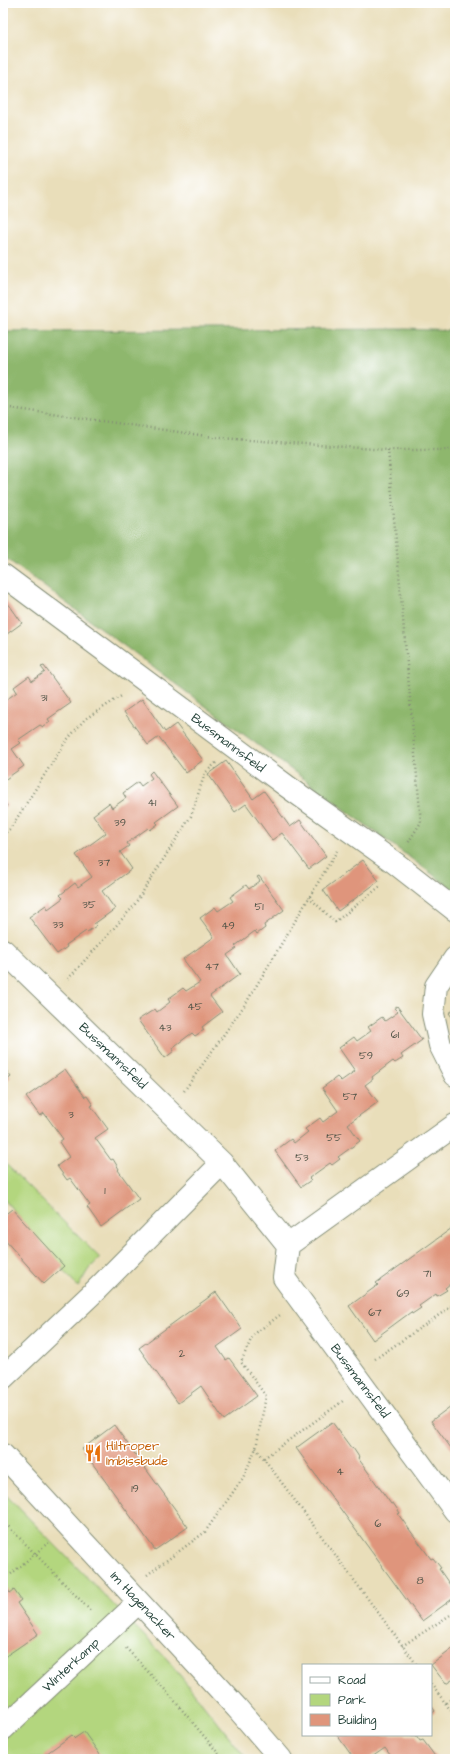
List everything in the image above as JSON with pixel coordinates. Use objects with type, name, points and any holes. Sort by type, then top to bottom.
[{"type":"street","name":"Bussmannsfeld","points":[[3,575],[234,747],[399,866],[455,910]]},
{"type":"street","name":"Bussmannsfeld","points":[[3,950],[222,1163],[288,1245],[284,1278],[360,1379],[455,1511]]},
{"type":"street","points":[[455,958],[436,986],[433,1014],[440,1045],[455,1075]]},
{"type":"street","points":[[288,1245],[455,1125]]},
{"type":"street","points":[[3,1378],[96,1290],[222,1163]]},
{"type":"street","name":"Im Hagenacker","points":[[3,1455],[237,1708],[281,1759]]},
{"type":"street","name":"Winterkamp","points":[[3,1729],[133,1595]]},
{"type":"path","points":[[3,407],[221,438],[388,450],[455,450]]},
{"type":"path","points":[[309,897],[335,922],[399,866],[422,822],[388,450]]},
{"type":"path","points":[[3,835],[10,829],[66,741],[85,718],[145,681]]},
{"type":"path","points":[[52,997],[133,907],[191,816],[205,774],[234,747]]},
{"type":"path","points":[[169,1111],[246,1004],[349,831]]},
{"type":"path","points":[[133,1595],[205,1532],[243,1478],[256,1448],[266,1396],[241,1362],[252,1335],[300,1300]]},
{"type":"path","points":[[264,1458],[360,1379],[455,1304]]},
{"type":"path","points":[[256,1448],[416,1664]]},
{"type":"path","points":[[11,1574],[69,1526]]},
{"type":"path","points":[[402,1646],[455,1612]]},
{"type":"path","points":[[432,1685],[455,1716]]},
{"type":"path","points":[[446,1703],[455,1696]]},
{"type":"green space","points":[[405,329],[455,331],[455,891],[3,556],[3,331]]},
{"type":"green space","points":[[3,1161],[100,1258],[88,1270],[78,1287],[3,1198]]},
{"type":"green space","points":[[3,1492],[167,1659],[247,1759],[3,1759]]},
{"type":"building","points":[[3,596],[22,623],[3,637]]},
{"type":"building","points":[[44,666],[71,703],[48,719],[50,722],[43,727],[40,725],[18,740],[21,743],[12,749],[24,766],[3,781],[3,702],[17,692],[14,687],[29,676],[32,681],[45,672],[41,667]]},
{"type":"building","points":[[142,699],[165,732],[176,724],[203,760],[186,773],[159,737],[148,745],[124,712]]},
{"type":"building","points":[[226,761],[253,799],[264,791],[290,827],[300,820],[326,856],[309,869],[282,833],[272,840],[246,804],[235,812],[208,774]]},
{"type":"building","points":[[152,771],[178,806],[156,822],[158,824],[150,830],[148,828],[127,843],[129,846],[120,852],[132,869],[102,891],[115,909],[94,924],[96,926],[66,945],[67,947],[57,954],[29,917],[46,905],[48,909],[63,898],[60,895],[75,883],[78,887],[92,877],[76,855],[106,833],[93,815],[109,803],[112,808],[126,798],[123,793],[138,782],[141,786],[152,778],[149,774]]},
{"type":"building","points":[[3,800],[7,806],[3,808]]},
{"type":"building","points":[[363,860],[379,881],[338,911],[323,890]]},
{"type":"building","points":[[259,876],[284,910],[264,925],[265,928],[257,934],[255,931],[235,946],[237,948],[227,955],[240,974],[210,996],[222,1012],[202,1027],[204,1030],[195,1036],[192,1033],[172,1048],[174,1051],[165,1058],[138,1020],[155,1009],[157,1012],[170,1002],[168,999],[183,988],[186,991],[200,982],[183,959],[214,937],[200,918],[215,907],[218,911],[233,901],[230,897],[246,885],[249,889],[260,881],[257,877]]},
{"type":"building","points":[[397,1006],[422,1040],[401,1055],[403,1058],[395,1063],[393,1061],[372,1077],[373,1079],[365,1085],[378,1102],[348,1124],[360,1141],[338,1157],[340,1159],[332,1165],[330,1163],[309,1178],[311,1180],[301,1187],[275,1151],[291,1139],[294,1143],[308,1132],[305,1129],[320,1118],[323,1122],[338,1111],[322,1088],[337,1077],[341,1081],[355,1071],[339,1048],[354,1037],[357,1041],[371,1031],[368,1027],[382,1017],[385,1021],[398,1012],[394,1008]]},
{"type":"building","points":[[455,1009],[455,1021],[449,1013]]},
{"type":"building","points":[[3,1066],[11,1077],[3,1083]]},
{"type":"building","points":[[65,1069],[85,1097],[87,1096],[93,1105],[91,1106],[108,1129],[95,1138],[111,1160],[113,1159],[119,1169],[118,1170],[139,1199],[101,1227],[87,1207],[90,1205],[70,1178],[67,1180],[57,1166],[69,1157],[59,1142],[63,1139],[44,1113],[40,1116],[26,1097]]},
{"type":"building","points":[[12,1209],[64,1266],[44,1284],[3,1238],[3,1216]]},
{"type":"building","points":[[452,1228],[454,1230],[455,1229],[455,1280],[445,1288],[447,1290],[437,1296],[436,1294],[419,1306],[421,1308],[412,1314],[411,1312],[373,1340],[349,1306],[378,1285],[376,1283]]},
{"type":"building","points":[[216,1292],[242,1329],[217,1347],[226,1360],[229,1358],[257,1396],[224,1420],[201,1386],[178,1403],[139,1348]]},
{"type":"building","points":[[455,1403],[455,1452],[454,1452],[431,1421]]},
{"type":"building","points":[[332,1422],[352,1449],[353,1448],[359,1457],[358,1458],[391,1504],[393,1503],[400,1513],[398,1514],[431,1559],[433,1558],[441,1568],[439,1569],[455,1592],[455,1597],[422,1621],[296,1448]]},
{"type":"building","points":[[114,1425],[188,1527],[155,1550],[82,1449]]},
{"type":"building","points":[[3,1583],[10,1593],[14,1590],[21,1600],[17,1603],[38,1634],[3,1658]]},
{"type":"building","points":[[455,1647],[455,1678],[446,1684],[432,1664]]},
{"type":"building","points":[[432,1706],[435,1711],[432,1713]]},
{"type":"building","points":[[84,1732],[103,1759],[45,1759],[43,1756],[72,1735],[75,1738]]},
{"type":"building","points":[[338,1736],[417,1736],[420,1741],[423,1740],[437,1759],[393,1759],[385,1748],[369,1759],[354,1759]]},
{"type":"place","name":"Hiltroper Imbissbude","points":[[93,1453]]}]
